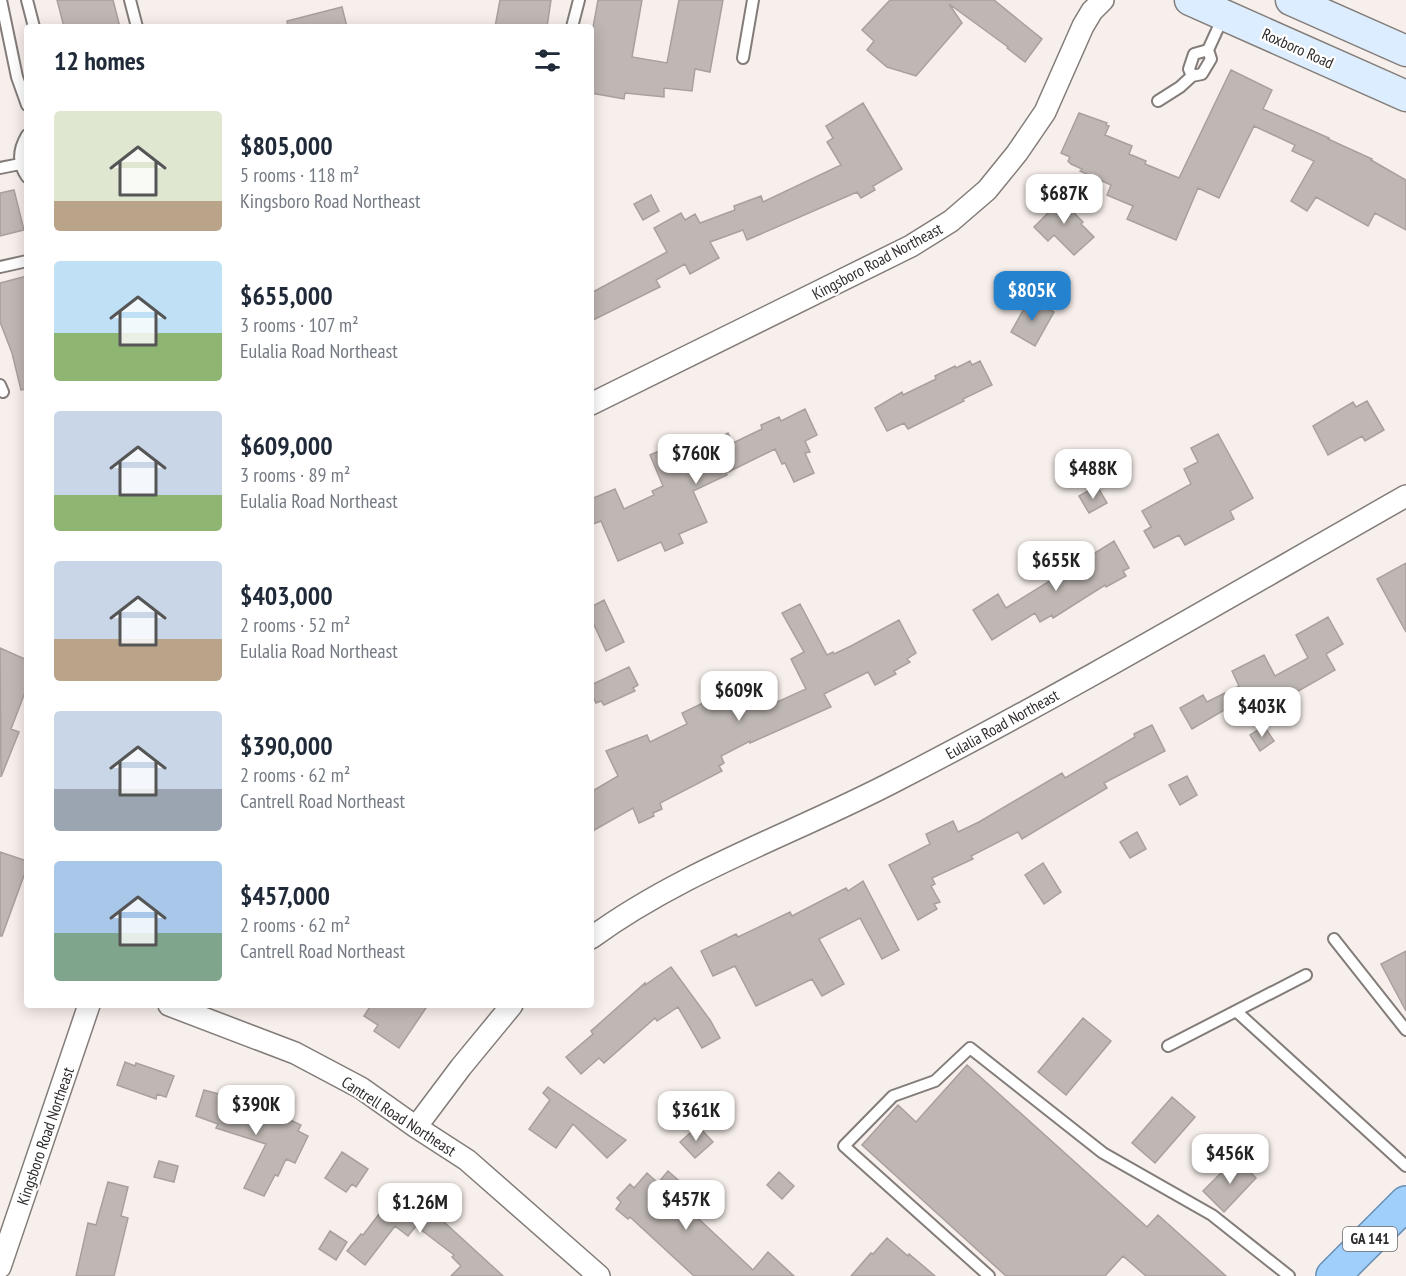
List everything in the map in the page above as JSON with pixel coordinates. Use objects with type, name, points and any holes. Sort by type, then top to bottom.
[{"type":"highway","name":"GA 141","points":[[1333,1276],[1406,1203]]},
{"type":"main road","name":"Roxboro Road","points":[[1190,0],[1406,96]]},
{"type":"main road","points":[[1291,0],[1406,51]]},
{"type":"street","name":"Kingsboro Road Northeast","points":[[594,404],[911,246],[951,221],[987,190],[1045,112],[1083,26],[1092,11],[1103,0]]},
{"type":"street","name":"Eulalia Road Northeast","points":[[594,936],[617,919],[692,878],[883,788],[998,728],[1406,496]]},
{"type":"street","name":"Kingsboro Road Northeast","points":[[0,1267],[88,1008]]},
{"type":"street","name":"Cantrell Road Northeast","points":[[177,1008],[294,1053],[361,1088],[467,1160],[599,1276]]},
{"type":"street","points":[[416,1127],[461,1066],[509,1008]]},
{"type":"lane","points":[[2,0],[17,78],[24,97]]},
{"type":"lane","points":[[27,0],[33,24]]},
{"type":"lane","points":[[130,0],[136,24]]},
{"type":"lane","points":[[573,24],[579,0]]},
{"type":"lane","points":[[743,58],[753,0]]},
{"type":"lane","points":[[1158,101],[1192,76],[1202,74],[1211,59],[1208,50],[1224,15]]},
{"type":"lane","points":[[24,140],[20,147],[20,164],[24,171]]},
{"type":"lane","points":[[0,168],[20,164]]},
{"type":"lane","points":[[0,267],[24,262]]},
{"type":"lane","points":[[1334,939],[1406,1030]]},
{"type":"lane","points":[[1168,1046],[1306,975]]},
{"type":"lane","points":[[1236,1011],[1406,1166]]},
{"type":"lane","points":[[989,1276],[844,1146],[892,1096],[935,1081],[970,1048],[1103,1153],[1212,1215],[1289,1276]]},
{"type":"building","points":[[57,0],[113,0],[119,24],[63,24]]},
{"type":"building","points":[[500,0],[551,0],[547,24],[496,24]]},
{"type":"building","points":[[598,0],[642,0],[632,57],[667,63],[679,0],[723,0],[710,72],[695,69],[692,91],[664,88],[664,97],[625,93],[624,99],[594,94],[594,24]]},
{"type":"building","points":[[890,0],[994,0],[1042,39],[1025,62],[949,4],[962,23],[916,76],[887,67],[867,50],[874,41],[862,30]]},
{"type":"building","points":[[342,7],[346,24],[288,24],[287,21]]},
{"type":"building","points":[[1231,70],[1272,90],[1263,109],[1372,159],[1406,180],[1406,230],[1375,213],[1368,226],[1316,197],[1307,211],[1291,201],[1314,161],[1292,151],[1295,145],[1254,126],[1219,198],[1198,188],[1176,240],[1127,219],[1133,206],[1107,195],[1111,185],[1080,171],[1082,169],[1068,161],[1070,157],[1061,153],[1079,113],[1107,123],[1106,125],[1109,126],[1105,135],[1132,146],[1129,154],[1146,161],[1145,164],[1179,178]]},
{"type":"building","points":[[863,103],[902,169],[873,186],[875,190],[861,198],[857,192],[747,240],[743,230],[710,242],[719,258],[690,274],[685,264],[656,280],[660,287],[594,320],[594,291],[667,252],[654,228],[681,213],[685,220],[695,214],[700,223],[735,210],[734,206],[761,196],[763,202],[841,165],[827,142],[833,138],[826,126]]},
{"type":"building","points":[[14,190],[24,230],[0,236],[0,193]]},
{"type":"building","points":[[1062,191],[1077,205],[1071,210],[1094,237],[1074,255],[1054,235],[1048,241],[1034,227],[1051,210],[1047,206]]},
{"type":"building","points":[[651,195],[659,211],[643,220],[634,204]]},
{"type":"building","points":[[24,277],[24,390],[21,390],[12,353],[0,322],[0,283]]},
{"type":"building","points":[[1030,298],[1054,312],[1035,346],[1011,332]]},
{"type":"building","points":[[970,361],[972,365],[980,361],[992,385],[908,429],[904,423],[887,431],[875,408],[902,392],[903,395],[936,379],[935,376]]},
{"type":"building","points":[[1367,401],[1384,430],[1365,441],[1362,436],[1328,455],[1313,426],[1353,402],[1356,407]]},
{"type":"building","points":[[805,409],[817,435],[805,441],[810,452],[805,453],[814,473],[794,482],[775,449],[693,491],[707,522],[679,534],[683,543],[665,551],[661,542],[618,561],[601,521],[594,524],[594,498],[615,489],[624,509],[654,495],[652,491],[663,486],[650,455],[673,445],[679,459],[728,433],[733,443],[762,429],[761,425],[779,417],[781,421]]},
{"type":"building","points":[[1218,434],[1253,498],[1230,511],[1234,519],[1185,545],[1179,535],[1154,548],[1144,531],[1151,527],[1142,511],[1191,484],[1184,469],[1198,462],[1191,448]]},
{"type":"building","points":[[1097,486],[1107,503],[1089,513],[1079,496]]},
{"type":"building","points":[[1114,541],[1129,568],[1123,571],[1126,576],[1106,587],[1105,585],[1053,618],[1052,615],[1040,622],[1035,613],[992,640],[973,610],[998,594],[1006,608]]},
{"type":"building","points":[[1406,563],[1406,632],[1377,579]]},
{"type":"building","points":[[604,600],[624,642],[606,651],[594,625],[594,605]]},
{"type":"building","points":[[800,604],[827,655],[851,646],[899,620],[916,653],[907,659],[910,662],[894,671],[896,674],[875,685],[868,672],[824,694],[831,707],[750,743],[750,741],[721,756],[724,763],[719,766],[722,771],[660,803],[662,809],[653,813],[654,816],[639,823],[633,808],[594,830],[594,790],[618,776],[606,751],[647,735],[650,742],[687,724],[682,713],[736,687],[737,689],[752,682],[764,708],[806,689],[791,659],[804,652],[782,613]]},
{"type":"building","points":[[1328,617],[1343,644],[1326,654],[1335,670],[1286,698],[1288,703],[1247,724],[1236,703],[1192,729],[1180,708],[1203,695],[1207,702],[1239,686],[1232,671],[1264,655],[1275,676],[1308,658],[1296,635]]},
{"type":"building","points":[[0,648],[24,659],[24,695],[11,729],[19,732],[1,777]]},
{"type":"building","points":[[629,667],[638,685],[633,688],[635,691],[604,705],[601,701],[596,703],[594,684]]},
{"type":"building","points":[[1152,725],[1165,751],[1104,783],[1107,788],[1022,839],[1018,832],[971,856],[973,859],[932,878],[935,884],[931,886],[940,902],[934,904],[937,909],[918,920],[889,865],[930,844],[926,834],[953,821],[958,832],[979,822],[1062,773],[1065,778]]},
{"type":"building","points":[[1264,726],[1274,741],[1260,751],[1250,735]]},
{"type":"building","points":[[1187,776],[1197,795],[1180,805],[1169,785]]},
{"type":"building","points":[[1137,832],[1146,849],[1130,858],[1120,842]]},
{"type":"building","points":[[0,852],[24,860],[24,875],[2,936],[0,936]]},
{"type":"building","points":[[1043,863],[1061,892],[1044,904],[1025,875]]},
{"type":"building","points":[[863,881],[899,950],[882,959],[860,918],[819,939],[844,984],[822,996],[812,979],[756,1006],[735,966],[713,976],[701,951],[736,934],[738,937],[790,912],[792,916],[846,888],[848,891]]},
{"type":"building","points":[[1406,951],[1406,1011],[1381,964]]},
{"type":"building","points":[[671,967],[710,1020],[720,1038],[702,1048],[678,1007],[657,1021],[655,1018],[604,1063],[599,1058],[581,1074],[566,1057],[593,1034],[591,1031],[645,983],[645,985]]},
{"type":"building","points":[[369,1008],[426,1008],[399,1048],[374,1031],[378,1025],[364,1016]]},
{"type":"building","points":[[1083,1018],[1111,1041],[1066,1095],[1038,1072]]},
{"type":"building","points":[[125,1062],[135,1066],[136,1063],[174,1076],[166,1097],[157,1094],[156,1099],[117,1085]]},
{"type":"building","points":[[967,1065],[1147,1227],[1158,1215],[1226,1276],[1146,1276],[1123,1256],[1105,1276],[1006,1276],[862,1145],[898,1105],[916,1122]]},
{"type":"building","points":[[548,1087],[626,1140],[607,1158],[573,1124],[556,1148],[529,1129],[550,1100],[543,1093]]},
{"type":"building","points":[[204,1090],[248,1102],[245,1110],[277,1121],[280,1115],[301,1125],[298,1131],[308,1136],[295,1163],[286,1159],[278,1176],[275,1175],[264,1196],[244,1188],[266,1144],[216,1128],[218,1124],[196,1116]]},
{"type":"building","points":[[1172,1097],[1195,1117],[1155,1163],[1132,1143]]},
{"type":"building","points":[[698,1126],[713,1142],[695,1158],[680,1142]]},
{"type":"building","points":[[342,1152],[368,1169],[356,1187],[352,1184],[346,1192],[325,1178]]},
{"type":"building","points":[[1236,1158],[1256,1178],[1224,1212],[1203,1191]]},
{"type":"building","points":[[159,1161],[178,1166],[174,1182],[154,1177]]},
{"type":"building","points":[[668,1171],[695,1195],[685,1206],[753,1270],[768,1252],[794,1276],[694,1276],[630,1217],[628,1219],[616,1209],[621,1202],[617,1198],[630,1184],[634,1188],[647,1173],[658,1183]]},
{"type":"building","points":[[779,1172],[794,1186],[782,1199],[767,1185]]},
{"type":"building","points":[[108,1182],[128,1187],[121,1216],[128,1218],[114,1276],[76,1276],[88,1223],[96,1225]]},
{"type":"building","points":[[399,1188],[420,1204],[424,1197],[449,1216],[444,1222],[503,1276],[451,1276],[461,1266],[452,1257],[454,1255],[416,1226],[408,1236],[395,1226],[365,1265],[347,1251],[361,1234],[363,1235]]},
{"type":"building","points":[[330,1231],[347,1242],[336,1260],[319,1249]]},
{"type":"building","points":[[887,1238],[908,1256],[909,1254],[935,1276],[851,1276]]}]
